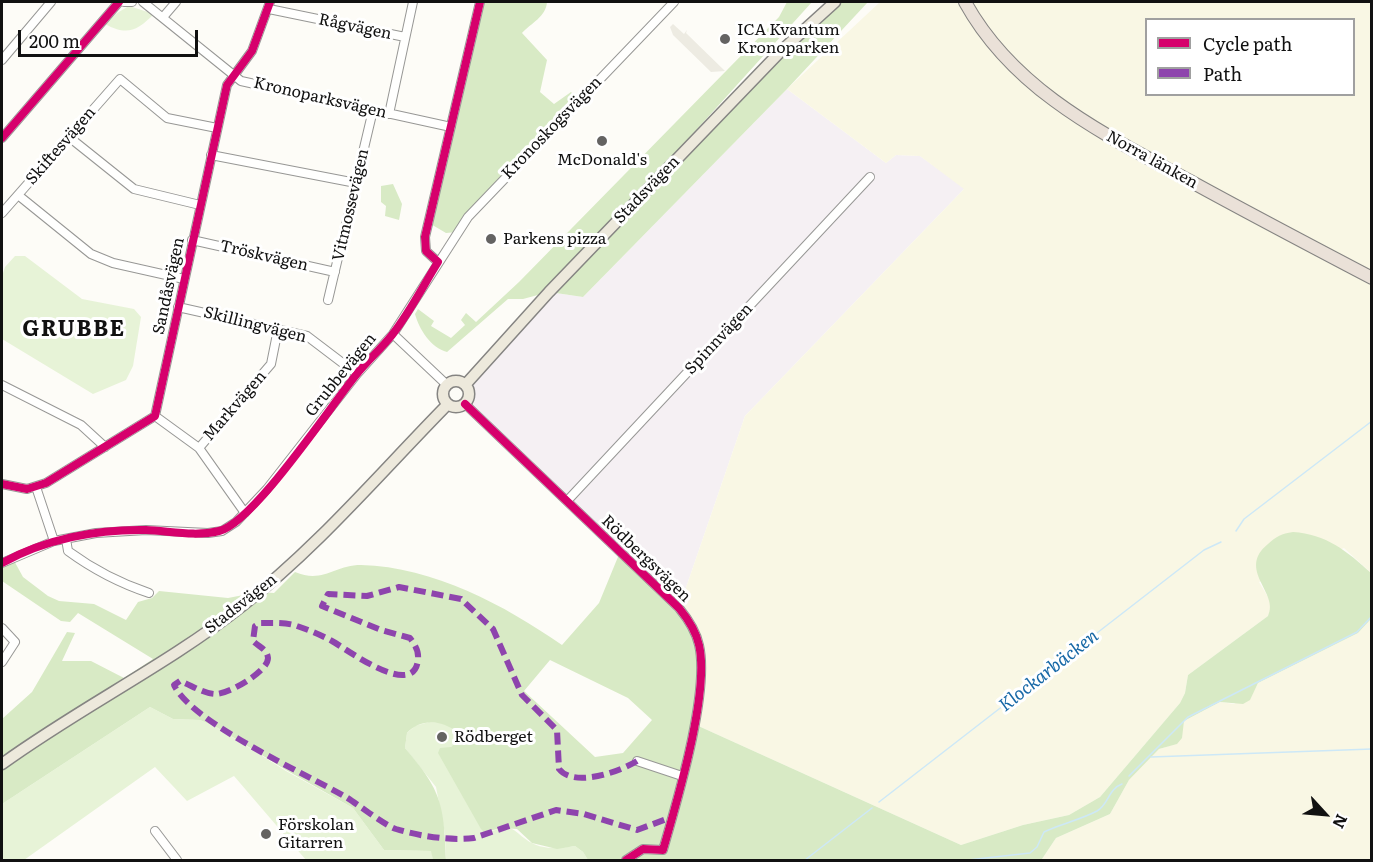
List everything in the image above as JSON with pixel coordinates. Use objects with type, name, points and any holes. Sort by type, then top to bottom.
[{"type":"highway","name":"Norra länken","points":[[965,2],[1007,62],[1030,83],[1078,119],[1371,278]]},
{"type":"main road","name":"Stadsvägen","points":[[466,384],[549,292],[780,52],[835,2]]},
{"type":"main road","points":[[458,381],[466,384],[470,394],[465,404],[459,407],[448,405],[443,395],[447,384],[458,381]]},
{"type":"main road","name":"Stadsvägen","points":[[2,764],[132,681],[242,606],[308,547],[448,405]]},
{"type":"street","points":[[2,60],[51,2]]},
{"type":"street","points":[[2,138],[119,2]]},
{"type":"street","points":[[124,2],[132,2]]},
{"type":"street","name":"Kronoparksvägen","points":[[143,2],[164,16],[241,81],[451,127]]},
{"type":"street","points":[[164,16],[176,2]]},
{"type":"street","points":[[389,114],[413,2]]},
{"type":"street","points":[[438,262],[428,254],[424,243],[480,2]]},
{"type":"street","name":"Kronoskogsvägen","points":[[438,262],[480,204],[674,2]]},
{"type":"street","name":"Rågvägen","points":[[270,5],[405,37]]},
{"type":"street","name":"Sandåsvägen","points":[[155,416],[227,85],[252,51],[270,5]]},
{"type":"street","name":"Skiftesvägen","points":[[2,213],[120,79],[167,118],[217,128]]},
{"type":"street","name":"Vitmossevägen","points":[[328,300],[373,110]]},
{"type":"street","points":[[69,136],[134,189],[200,205]]},
{"type":"street","points":[[211,155],[356,183]]},
{"type":"street","name":"Spinnvägen","points":[[567,501],[870,177]]},
{"type":"street","points":[[18,195],[91,254],[113,263],[184,279]]},
{"type":"street","name":"Tröskvägen","points":[[192,240],[335,272]]},
{"type":"street","name":"Grubbevägen","points":[[2,563],[54,541],[121,531],[208,533],[222,531],[236,522],[267,489],[357,374],[393,334],[438,262]]},
{"type":"street","name":"Skillingvägen","points":[[178,307],[278,329],[314,340],[357,374]]},
{"type":"street","name":"Markvägen","points":[[199,448],[271,364],[278,329]]},
{"type":"street","points":[[393,334],[447,384]]},
{"type":"street","points":[[2,387],[81,425],[105,447]]},
{"type":"street","name":"Rödbergsvägen","points":[[465,404],[680,608],[691,623],[700,645],[700,680],[694,724],[663,849],[643,849],[626,861]]},
{"type":"street","points":[[2,484],[17,488],[36,487],[155,416],[199,448],[245,513]]},
{"type":"street","points":[[36,487],[54,541]]},
{"type":"street","points":[[66,539],[68,551],[92,568],[119,583],[149,593]]},
{"type":"street","points":[[2,628],[15,642],[2,662]]},
{"type":"street","points":[[637,761],[682,776]]},
{"type":"street","points":[[155,831],[177,861]]},
{"type":"shaded area","points":[[880,2],[1371,2],[1371,573],[1344,548],[1259,582],[1271,602],[1268,616],[1188,675],[1185,693],[1180,703],[1100,797],[1069,815],[1023,825],[961,845],[694,724],[679,608],[745,416],[964,189],[920,156],[896,155],[886,163],[787,89]]},
{"type":"shaded area","points":[[673,24],[684,34],[687,30],[686,33],[725,71],[711,72],[673,35],[670,27]]},
{"type":"shaded area","points":[[787,89],[886,163],[896,155],[920,156],[965,188],[745,416],[679,608],[465,404],[470,394],[466,384],[549,292],[583,297]]},
{"type":"shaded area","points":[[1371,619],[1371,860],[1038,860],[1042,859],[1056,838],[1110,814],[1129,780],[1159,749],[1176,744],[1184,721],[1220,702],[1234,704],[1254,691],[1258,683],[1358,633]]},
{"type":"green space","points":[[481,2],[547,2],[541,16],[522,33],[547,60],[540,92],[554,104],[571,92],[578,100],[458,232],[446,233],[429,223]]},
{"type":"green space","points":[[787,2],[812,2],[565,275],[837,2],[868,2],[787,89],[583,297],[549,292],[523,299],[508,299],[447,352],[431,342],[417,320],[415,314],[418,309],[434,321],[431,326],[451,338],[465,325],[461,320],[466,313],[476,322],[519,282],[779,17]]},
{"type":"green space","points":[[129,6],[154,14],[131,30],[120,30],[105,24],[117,13]]},
{"type":"green space","points":[[393,184],[402,204],[399,220],[385,216],[386,206],[381,202],[381,186]]},
{"type":"green space","points":[[15,256],[25,256],[82,299],[134,309],[141,317],[133,366],[126,380],[93,394],[2,339],[2,276],[5,267]]},
{"type":"green space","points":[[1293,532],[1305,533],[1326,540],[1371,573],[1371,619],[1358,633],[1258,683],[1250,700],[1243,704],[1220,702],[1184,721],[1182,738],[1177,744],[1159,749],[1129,780],[1110,814],[1056,838],[1042,859],[1038,860],[588,860],[575,846],[557,849],[532,843],[517,829],[502,828],[484,832],[438,753],[440,748],[451,747],[458,739],[457,732],[445,725],[432,722],[419,725],[407,733],[405,748],[427,776],[439,800],[444,825],[446,860],[433,860],[431,851],[384,850],[353,808],[218,728],[200,720],[173,719],[150,707],[2,804],[2,719],[32,692],[67,632],[75,633],[62,661],[91,661],[124,678],[153,659],[78,613],[70,622],[61,621],[2,581],[2,563],[12,557],[23,577],[48,596],[59,601],[94,604],[126,620],[138,602],[152,598],[159,591],[228,598],[259,592],[274,593],[295,572],[313,576],[352,566],[388,567],[415,573],[467,591],[516,616],[562,645],[599,603],[620,552],[679,608],[700,645],[694,724],[961,845],[1023,825],[1069,815],[1100,797],[1180,703],[1185,693],[1188,675],[1268,616],[1269,599],[1257,572],[1256,563],[1259,554],[1268,544],[1279,536]],"holes":[[[550,660],[628,698],[652,720],[623,753],[595,757],[524,691]]]},
{"type":"green space","points":[[150,707],[173,719],[200,720],[218,728],[286,771],[353,808],[384,850],[432,851],[433,860],[306,860],[234,776],[187,801],[155,767],[24,860],[2,860],[2,804]]},
{"type":"green space","points":[[429,722],[445,723],[457,732],[458,739],[451,747],[489,832],[510,828],[542,847],[575,846],[588,860],[446,860],[445,834],[436,787],[405,748],[407,733],[415,726]]},
{"type":"waterway","name":"Klockarbäcken","points":[[1236,531],[1244,519],[1372,421]]},
{"type":"waterway","name":"Klockarbäcken","points":[[879,802],[1204,550],[1221,542]]},
{"type":"waterway","points":[[1129,776],[1188,717],[1357,632],[1372,616]]},
{"type":"waterway","points":[[1151,757],[1372,749]]},
{"type":"waterway","points":[[968,860],[1030,853],[1037,847],[1044,832],[1097,811],[1104,805],[1114,789],[1122,784]]},
{"type":"waterway","name":"Klockarbäcken","points":[[805,860],[872,808]]},
{"type":"marked path","points":[[637,761],[619,770],[597,776],[586,778],[566,775],[559,769],[557,730],[522,695],[493,629],[461,599],[399,587],[367,596],[328,594],[322,606],[381,630],[410,638],[417,651],[418,659],[414,671],[405,675],[393,674],[379,668],[332,641],[293,625],[260,623],[255,626],[253,641],[264,650],[268,658],[262,670],[255,676],[238,686],[216,694],[202,691],[180,681],[174,685],[185,700],[226,731],[346,797],[391,827],[405,832],[445,838],[474,838],[556,810],[584,814],[637,830],[672,817]]},
{"type":"cycle path","points":[[2,138],[119,2]]},
{"type":"cycle path","points":[[2,484],[27,489],[46,483],[155,416],[227,85],[252,51],[270,2]]},
{"type":"cycle path","points":[[2,563],[54,542],[109,531],[146,530],[192,534],[219,531],[234,523],[270,487],[356,375],[392,335],[438,262],[426,251],[425,237],[480,2]]},
{"type":"cycle path","points":[[465,404],[679,608],[698,640],[701,665],[696,718],[663,850],[643,849],[626,860]]},
{"type":"place","name":"ICA Kvantum Kronoparken","points":[[725,39]]},
{"type":"place","name":"McDonald's","points":[[602,141]]},
{"type":"place","name":"Parkens pizza","points":[[491,239]]},
{"type":"place","name":"Rödberget","points":[[442,737]]},
{"type":"place","name":"Förskolan Gitarren","points":[[266,834]]},
{"type":"district","name":"GRUBBE","points":[[74,330]]}]
